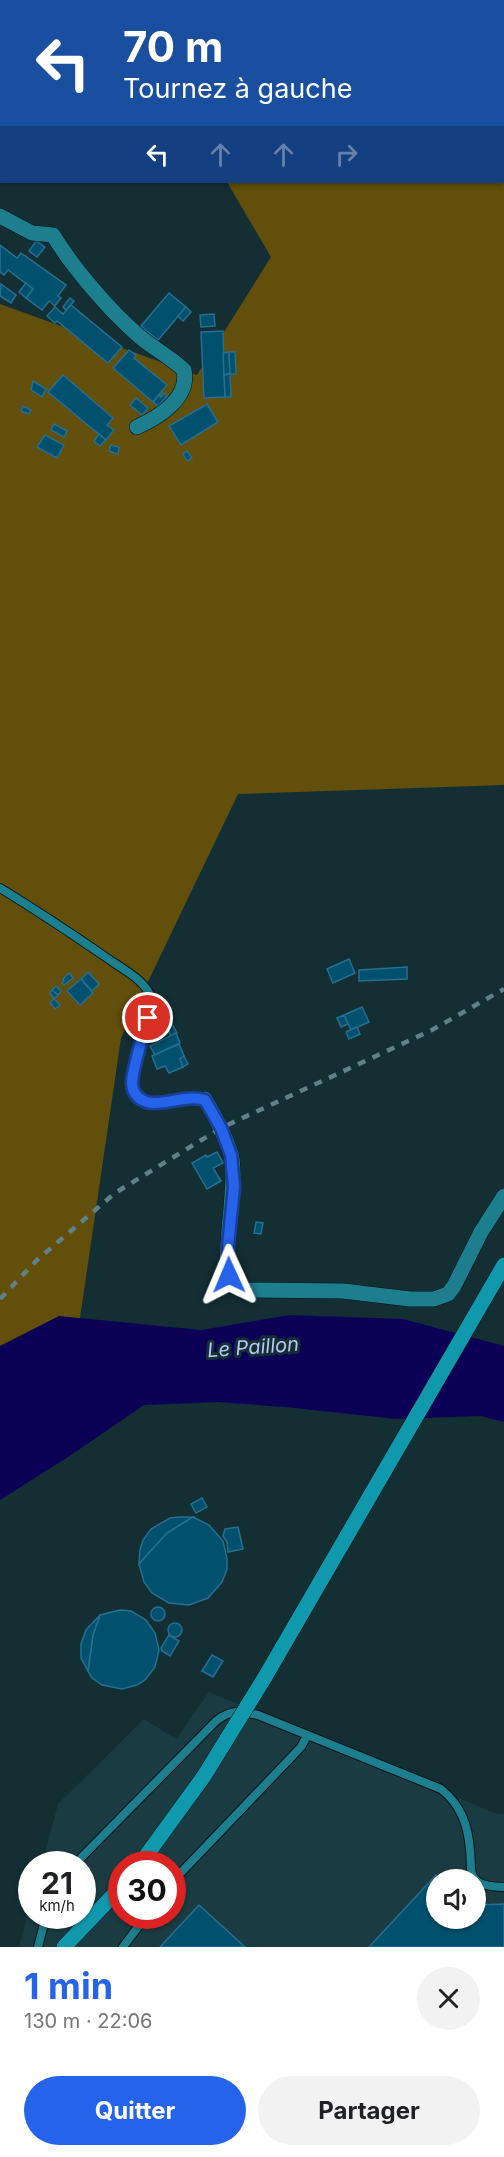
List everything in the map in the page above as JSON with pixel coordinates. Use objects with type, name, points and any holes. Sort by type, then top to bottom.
[{"type":"main road","points":[[162,1851],[229,1755],[269,1680],[502,1276]]},
{"type":"main road","points":[[150,1851],[199,1784],[269,1680]]},
{"type":"main road","points":[[64,1947],[108,1901]]},
{"type":"main road","points":[[78,1947],[108,1916]]},
{"type":"street","points":[[0,216],[32,232],[53,235],[66,258],[122,319],[140,337],[184,370],[186,378],[183,389],[177,397],[163,413],[136,427]]},
{"type":"street","points":[[205,1100],[221,1128],[231,1155],[234,1187],[228,1246],[229,1275],[236,1288],[343,1291],[410,1299],[434,1299],[448,1294],[454,1286],[481,1232],[504,1196]]},
{"type":"lane","points":[[0,888],[126,971],[149,993],[151,1000],[148,1018],[132,1083],[135,1094],[142,1101],[153,1103],[193,1096],[205,1100]]},
{"type":"lane","points":[[88,1851],[216,1721],[225,1713],[238,1710],[258,1715],[441,1789],[459,1807],[470,1846],[472,1875],[478,1882],[504,1887]]},
{"type":"lane","points":[[186,1867],[301,1748],[307,1736]]},
{"type":"lane","points":[[38,1947],[43,1929]]},
{"type":"lane","points":[[123,1947],[136,1929]]},
{"type":"shaded area","points":[[228,183],[504,183],[504,785],[238,794],[121,1038],[74,1359],[0,1370],[0,304],[197,375],[271,257]]},
{"type":"shaded area","points":[[209,1692],[494,1813],[504,1814],[504,1947],[19,1947],[24,1929],[96,1929],[96,1851],[45,1851],[58,1804],[144,1719],[176,1739]]},
{"type":"water","name":"Le Paillon","points":[[290,1315],[403,1319],[504,1346],[504,1422],[481,1416],[396,1419],[218,1402],[144,1405],[0,1500],[0,1346],[59,1316],[201,1330]]},
{"type":"building","points":[[36,241],[45,247],[37,257],[29,251]]},
{"type":"building","points":[[0,245],[17,258],[21,253],[66,285],[58,296],[61,298],[55,306],[49,301],[42,310],[26,298],[33,289],[8,270],[4,275],[0,272]]},
{"type":"building","points":[[26,283],[33,289],[26,298],[19,292]]},
{"type":"building","points":[[1,284],[16,295],[11,303],[0,296]]},
{"type":"building","points":[[169,293],[186,307],[158,340],[141,326]]},
{"type":"building","points":[[70,298],[74,301],[66,310],[63,307]]},
{"type":"building","points":[[71,305],[122,347],[108,363],[57,321],[55,323],[47,316],[55,307],[63,314]]},
{"type":"building","points":[[186,307],[191,312],[183,321],[178,316]]},
{"type":"building","points":[[214,314],[215,326],[201,327],[200,315]]},
{"type":"building","points":[[223,331],[225,397],[204,398],[201,332]]},
{"type":"building","points":[[129,350],[136,355],[134,358],[167,385],[153,402],[113,368]]},
{"type":"building","points":[[229,352],[230,374],[224,375],[223,353]]},
{"type":"building","points":[[229,352],[235,352],[236,374],[230,374]]},
{"type":"building","points":[[230,374],[231,397],[225,397],[224,375]]},
{"type":"building","points":[[63,375],[113,418],[107,425],[114,430],[106,440],[48,392]]},
{"type":"building","points":[[33,381],[46,389],[42,397],[31,390]]},
{"type":"building","points":[[164,393],[167,396],[158,406],[153,402]]},
{"type":"building","points":[[136,398],[148,408],[142,415],[130,405]]},
{"type":"building","points":[[207,404],[218,422],[181,445],[169,426]]},
{"type":"building","points":[[23,406],[31,410],[29,414],[21,411]]},
{"type":"building","points":[[54,424],[67,431],[64,437],[51,430]]},
{"type":"building","points":[[99,434],[106,440],[100,446],[94,441]]},
{"type":"building","points":[[45,435],[64,445],[57,458],[37,447]]},
{"type":"building","points":[[111,445],[119,447],[118,454],[109,451]]},
{"type":"building","points":[[187,451],[192,458],[187,461],[183,454]]},
{"type":"building","points":[[349,959],[355,973],[333,983],[327,969]]},
{"type":"building","points":[[407,967],[407,979],[359,981],[359,970]]},
{"type":"building","points":[[88,972],[99,984],[92,991],[81,979]]},
{"type":"building","points":[[69,973],[73,978],[64,985],[63,979]]},
{"type":"building","points":[[81,979],[93,993],[80,1005],[67,991]]},
{"type":"building","points":[[56,986],[61,991],[58,995],[52,990]]},
{"type":"building","points":[[52,990],[58,995],[54,999],[50,993]]},
{"type":"building","points":[[54,999],[60,1005],[55,1009],[50,1002]]},
{"type":"building","points":[[362,1007],[369,1022],[351,1030],[344,1015]]},
{"type":"building","points":[[157,1009],[168,1024],[152,1031]]},
{"type":"building","points":[[344,1015],[348,1024],[341,1027],[337,1018]]},
{"type":"building","points":[[172,1024],[177,1033],[171,1036],[166,1026]]},
{"type":"building","points":[[357,1027],[360,1034],[349,1039],[346,1032]]},
{"type":"building","points":[[176,1033],[180,1043],[155,1055],[150,1046]]},
{"type":"building","points":[[179,1044],[184,1056],[180,1059],[183,1067],[169,1073],[165,1066],[157,1069],[152,1056]]},
{"type":"building","points":[[184,1056],[188,1064],[183,1067],[180,1059]]},
{"type":"building","points":[[217,1152],[223,1163],[213,1168],[221,1181],[207,1189],[192,1163]]},
{"type":"building","points":[[256,1222],[263,1223],[261,1234],[254,1233]]},
{"type":"building","points":[[202,1498],[207,1507],[196,1513],[191,1504]]},
{"type":"building","points":[[193,1517],[167,1533],[139,1564],[143,1540],[151,1529],[170,1518]]},
{"type":"building","points":[[193,1517],[209,1525],[223,1541],[227,1569],[222,1582],[208,1598],[189,1605],[169,1603],[152,1593],[144,1582],[139,1564],[167,1533]]},
{"type":"building","points":[[238,1527],[243,1549],[228,1552],[227,1542],[223,1536],[225,1529]]},
{"type":"building","points":[[158,1607],[163,1609],[165,1614],[163,1619],[158,1621],[153,1619],[151,1614],[153,1609]]},
{"type":"building","points":[[120,1610],[131,1611],[146,1620],[155,1633],[159,1650],[155,1667],[145,1680],[122,1689],[102,1685],[92,1678],[88,1671],[93,1635],[100,1615]]},
{"type":"building","points":[[100,1615],[93,1635],[88,1671],[81,1658],[81,1644],[86,1630]]},
{"type":"building","points":[[175,1623],[180,1625],[182,1630],[180,1635],[175,1637],[170,1635],[168,1630],[170,1625]]},
{"type":"building","points":[[169,1635],[179,1641],[170,1656],[161,1648]]},
{"type":"building","points":[[212,1655],[223,1661],[213,1677],[202,1671]]},
{"type":"building","points":[[426,1886],[426,1929],[486,1929],[486,1905],[504,1904],[504,1947],[369,1947]]},
{"type":"building","points":[[199,1905],[245,1947],[160,1947],[177,1929],[186,1929],[186,1919]]},
{"type":"railway","points":[[0,1299],[37,1260],[115,1193],[221,1128],[432,1030],[504,989]]},
{"type":"route","points":[[148,1018],[132,1083],[135,1094],[142,1101],[153,1103],[193,1096],[205,1100],[221,1128],[231,1155],[234,1187],[228,1246],[229,1275]]}]
